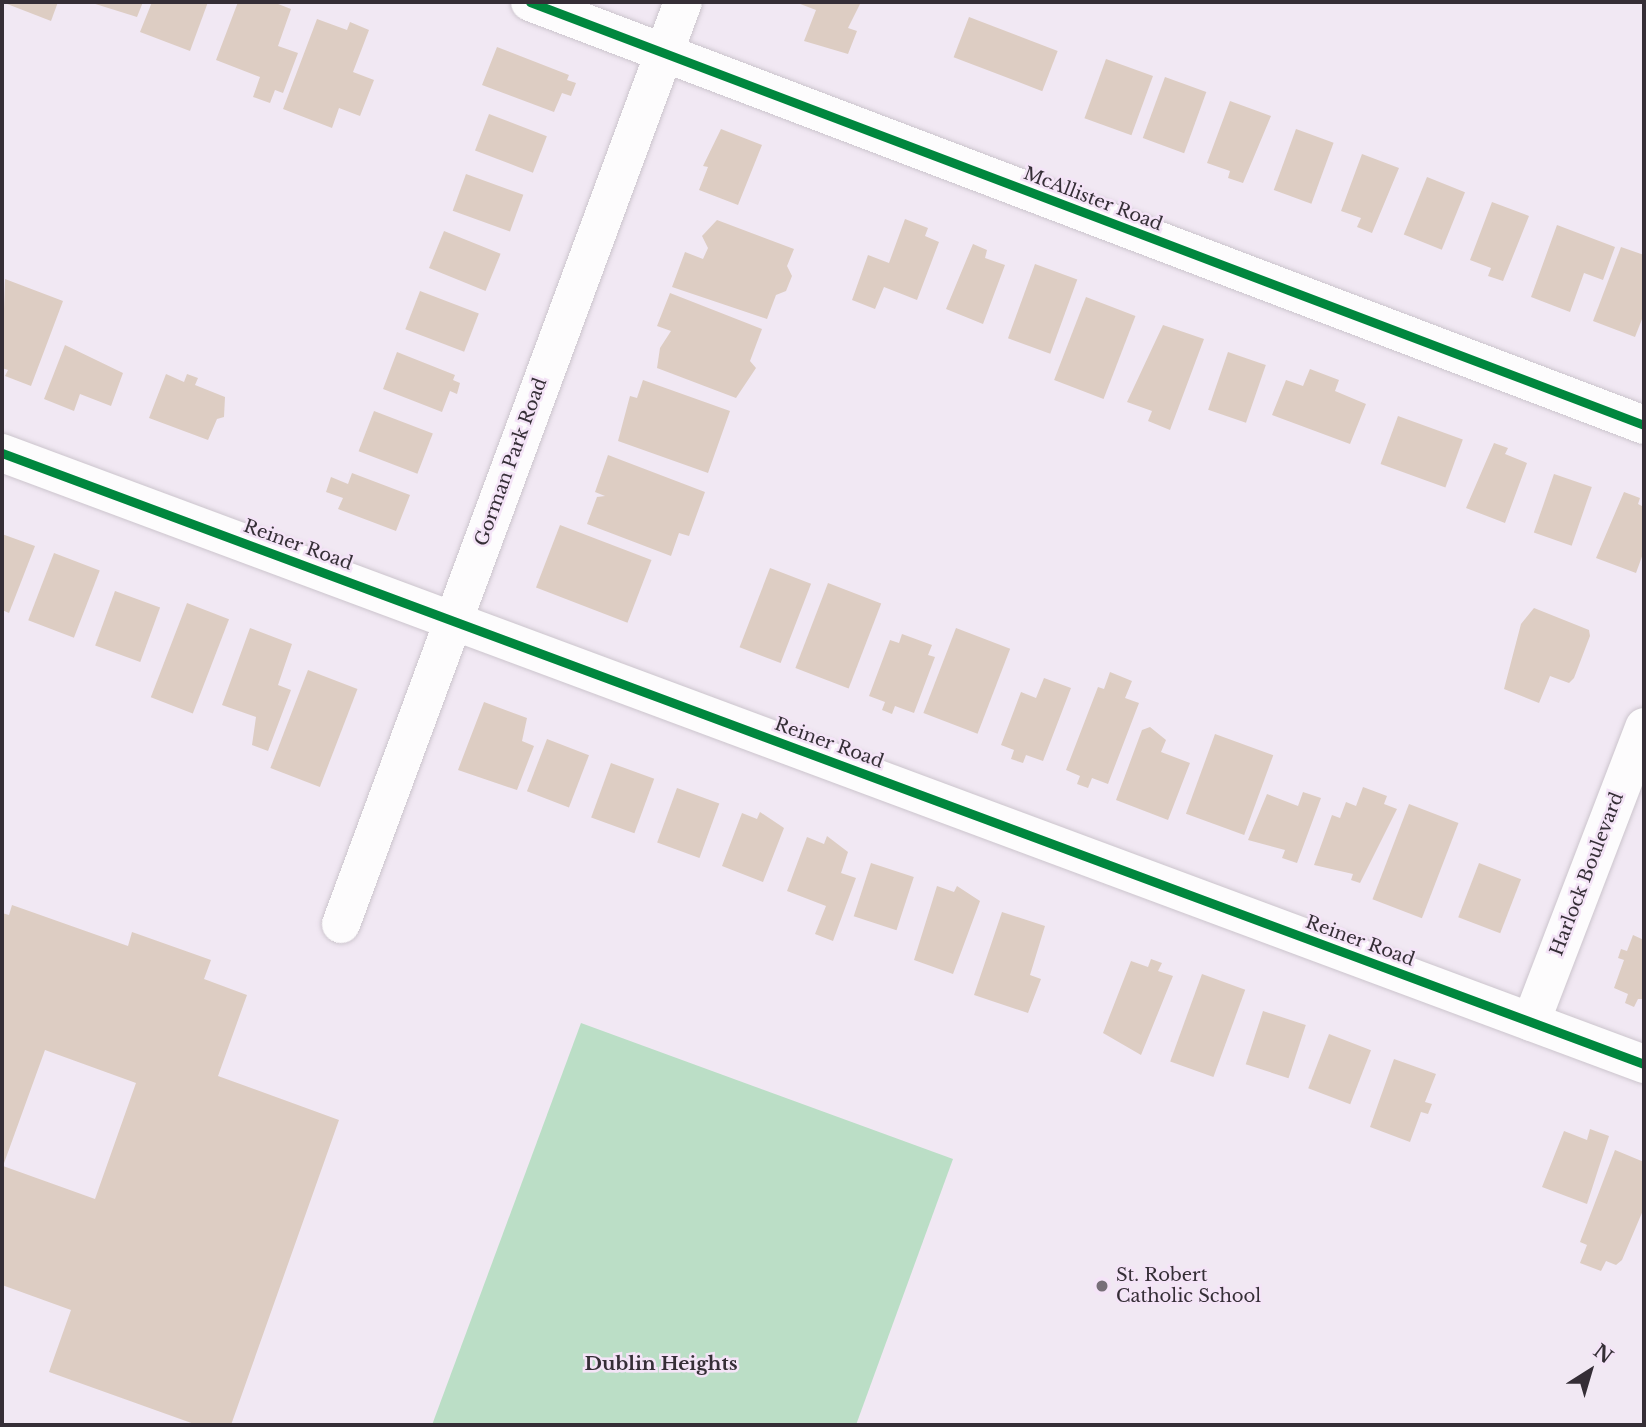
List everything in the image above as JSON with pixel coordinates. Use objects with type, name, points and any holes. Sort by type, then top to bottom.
[{"type":"street","name":"McAllister Road","points":[[530,2],[1644,425]]},
{"type":"street","name":"Gorman Park Road","points":[[341,923],[683,2]]},
{"type":"street","name":"Reiner Road","points":[[2,453],[1644,1064]]},
{"type":"street","name":"Harlock Boulevard","points":[[1531,1022],[1644,727]]},
{"type":"green space","points":[[581,1023],[953,1159],[856,1425],[432,1425]]},
{"type":"building","points":[[2,2],[58,2],[51,21]]},
{"type":"building","points":[[89,2],[143,2],[137,17]]},
{"type":"building","points":[[152,2],[208,2],[190,51],[140,32]]},
{"type":"building","points":[[238,2],[273,2],[291,9],[278,46],[298,53],[283,93],[275,90],[270,103],[253,97],[260,77],[216,60]]},
{"type":"building","points":[[795,2],[861,2],[848,28],[857,31],[848,54],[804,41],[816,10]]},
{"type":"building","points":[[969,17],[1058,51],[1042,91],[954,57]]},
{"type":"building","points":[[317,19],[347,30],[350,22],[369,30],[353,72],[374,80],[360,116],[339,108],[332,128],[283,109]]},
{"type":"building","points":[[497,47],[569,75],[567,80],[576,83],[571,96],[562,93],[554,112],[482,85]]},
{"type":"building","points":[[1106,59],[1153,76],[1131,135],[1084,118]]},
{"type":"building","points":[[1165,77],[1206,92],[1184,153],[1143,138]]},
{"type":"building","points":[[1230,101],[1271,116],[1243,183],[1228,178],[1230,171],[1207,163]]},
{"type":"building","points":[[489,114],[547,136],[533,173],[475,150]]},
{"type":"building","points":[[721,129],[762,145],[738,205],[699,190],[708,167],[703,166]]},
{"type":"building","points":[[1296,129],[1334,143],[1311,204],[1274,190]]},
{"type":"building","points":[[1362,154],[1399,168],[1372,233],[1357,227],[1361,218],[1341,211]]},
{"type":"building","points":[[466,174],[523,195],[510,232],[453,211]]},
{"type":"building","points":[[1427,177],[1465,192],[1442,250],[1404,234]]},
{"type":"building","points":[[1492,202],[1529,216],[1503,281],[1488,276],[1491,268],[1470,260]]},
{"type":"building","points":[[905,219],[928,228],[925,236],[939,242],[917,300],[884,287],[875,309],[852,300],[868,255],[889,263]]},
{"type":"building","points":[[717,220],[794,249],[787,266],[792,276],[786,291],[776,295],[767,319],[672,287],[685,252],[703,259],[708,248],[702,236]]},
{"type":"building","points":[[1557,225],[1615,247],[1603,280],[1584,273],[1570,312],[1531,297]]},
{"type":"building","points":[[444,231],[501,254],[486,291],[429,268]]},
{"type":"building","points":[[973,244],[987,250],[985,258],[1005,265],[983,324],[946,309]]},
{"type":"building","points":[[1621,247],[1644,255],[1644,314],[1635,337],[1593,321]]},
{"type":"building","points":[[1035,264],[1077,279],[1050,354],[1008,338]]},
{"type":"building","points":[[5,279],[63,301],[31,386],[5,376],[8,370],[2,368]]},
{"type":"building","points":[[420,291],[479,314],[464,352],[405,329]]},
{"type":"building","points":[[670,293],[762,329],[750,361],[756,368],[736,398],[657,368],[660,348],[671,331],[657,326]]},
{"type":"building","points":[[1086,297],[1135,316],[1104,399],[1054,380]]},
{"type":"building","points":[[1163,325],[1204,339],[1170,430],[1148,421],[1152,411],[1127,402]]},
{"type":"building","points":[[65,345],[123,373],[111,406],[80,394],[74,411],[44,399]]},
{"type":"building","points":[[397,352],[455,375],[453,380],[460,383],[457,394],[450,391],[442,412],[383,389]]},
{"type":"building","points":[[1228,352],[1266,365],[1246,423],[1208,410]]},
{"type":"building","points":[[1310,369],[1339,380],[1335,391],[1366,404],[1350,444],[1272,415],[1286,380],[1303,386]]},
{"type":"building","points":[[166,374],[184,382],[187,374],[198,378],[195,385],[225,397],[224,417],[217,419],[208,440],[149,418]]},
{"type":"building","points":[[643,380],[730,411],[708,473],[618,441],[630,396],[637,398]]},
{"type":"building","points":[[374,411],[433,434],[417,474],[359,451]]},
{"type":"building","points":[[1398,416],[1463,440],[1445,488],[1381,464]]},
{"type":"building","points":[[1494,443],[1508,448],[1505,454],[1527,463],[1505,523],[1466,508]]},
{"type":"building","points":[[608,455],[705,492],[689,536],[679,533],[671,556],[587,524],[597,497],[605,496],[595,492]]},
{"type":"building","points":[[352,473],[410,495],[396,531],[338,509],[343,498],[326,492],[331,477],[348,484]]},
{"type":"building","points":[[1554,474],[1592,487],[1572,546],[1534,533]]},
{"type":"building","points":[[1624,492],[1640,498],[1638,504],[1644,507],[1644,551],[1636,573],[1596,558]]},
{"type":"building","points":[[560,525],[651,560],[627,623],[536,588]]},
{"type":"building","points":[[2,534],[35,546],[9,613],[2,610]]},
{"type":"building","points":[[54,553],[100,571],[74,638],[28,620]]},
{"type":"building","points":[[770,568],[811,584],[781,663],[740,647]]},
{"type":"building","points":[[828,583],[881,603],[849,688],[795,668]]},
{"type":"building","points":[[115,591],[160,607],[140,662],[95,646]]},
{"type":"building","points":[[187,603],[229,619],[193,713],[151,697]]},
{"type":"building","points":[[1534,608],[1589,630],[1590,636],[1574,678],[1569,683],[1550,676],[1539,703],[1504,689],[1521,624]]},
{"type":"building","points":[[250,628],[292,644],[278,685],[291,690],[268,751],[252,745],[256,717],[222,705]]},
{"type":"building","points":[[956,628],[1010,649],[978,734],[923,713]]},
{"type":"building","points":[[902,634],[932,645],[928,655],[935,657],[914,713],[895,706],[892,714],[882,710],[885,702],[869,696],[890,640],[899,643]]},
{"type":"building","points":[[308,670],[357,689],[320,787],[270,768]]},
{"type":"building","points":[[1110,672],[1132,681],[1125,698],[1139,703],[1108,784],[1092,778],[1088,788],[1077,784],[1080,776],[1066,770],[1098,687],[1104,689]]},
{"type":"building","points":[[1044,678],[1071,688],[1043,761],[1026,755],[1023,763],[1011,759],[1014,750],[1001,745],[1021,692],[1036,698]]},
{"type":"building","points":[[484,702],[527,718],[522,741],[534,746],[517,790],[458,770]]},
{"type":"building","points":[[1150,727],[1166,740],[1161,752],[1190,763],[1168,820],[1116,800],[1142,730]]},
{"type":"building","points":[[1215,734],[1273,755],[1244,835],[1186,814]]},
{"type":"building","points":[[547,739],[589,755],[569,807],[527,791]]},
{"type":"building","points":[[611,763],[654,779],[634,833],[591,818]]},
{"type":"building","points":[[1363,787],[1387,796],[1384,804],[1397,809],[1360,883],[1351,880],[1353,874],[1314,865],[1332,815],[1340,818],[1346,802],[1356,806]]},
{"type":"building","points":[[677,788],[719,803],[699,858],[657,843]]},
{"type":"building","points":[[1303,792],[1321,798],[1297,863],[1282,858],[1285,850],[1248,840],[1267,794],[1298,806]]},
{"type":"building","points":[[1409,804],[1458,823],[1422,918],[1372,899]]},
{"type":"building","points":[[760,812],[784,828],[763,882],[722,866],[742,813],[757,819]]},
{"type":"building","points":[[827,836],[848,852],[841,873],[856,878],[833,941],[815,934],[826,906],[787,891],[807,837],[824,844]]},
{"type":"building","points":[[871,863],[914,877],[896,930],[854,916]]},
{"type":"building","points":[[1479,863],[1521,879],[1500,933],[1458,917]]},
{"type":"building","points":[[937,886],[954,892],[957,886],[980,901],[953,974],[914,960]]},
{"type":"building","points":[[12,905],[128,946],[132,932],[211,960],[204,979],[247,995],[218,1076],[339,1120],[231,1425],[197,1425],[49,1372],[71,1310],[2,1285],[2,913],[9,915]],"holes":[[[45,1050],[136,1083],[95,1199],[3,1166]]]},
{"type":"building","points":[[1002,912],[1045,926],[1030,975],[1041,979],[1028,1013],[974,995]]},
{"type":"building","points":[[1633,935],[1644,940],[1644,999],[1638,999],[1634,1007],[1625,1003],[1628,994],[1614,988],[1624,960],[1618,958],[1621,949],[1627,951]]},
{"type":"building","points":[[1151,959],[1162,963],[1158,971],[1173,976],[1141,1055],[1103,1033],[1131,961],[1148,967]]},
{"type":"building","points":[[1202,974],[1245,990],[1213,1077],[1170,1061]]},
{"type":"building","points":[[1263,1011],[1306,1025],[1288,1078],[1246,1064]]},
{"type":"building","points":[[1329,1034],[1371,1050],[1350,1104],[1308,1088]]},
{"type":"building","points":[[1394,1059],[1436,1074],[1425,1102],[1432,1104],[1428,1114],[1421,1112],[1410,1142],[1370,1127]]},
{"type":"building","points":[[1590,1129],[1609,1136],[1587,1204],[1542,1187],[1564,1131],[1587,1140]]},
{"type":"building","points":[[1615,1150],[1644,1162],[1644,1208],[1622,1260],[1616,1265],[1606,1261],[1601,1271],[1580,1263],[1587,1245],[1580,1242]]},
{"type":"cycle path","points":[[530,2],[1644,425]]},
{"type":"cycle path","points":[[2,453],[1644,1064]]},
{"type":"place","name":"St. Robert Catholic School","points":[[1102,1286]]},
{"type":"district","name":"Dublin Heights","points":[[661,1364]]}]
